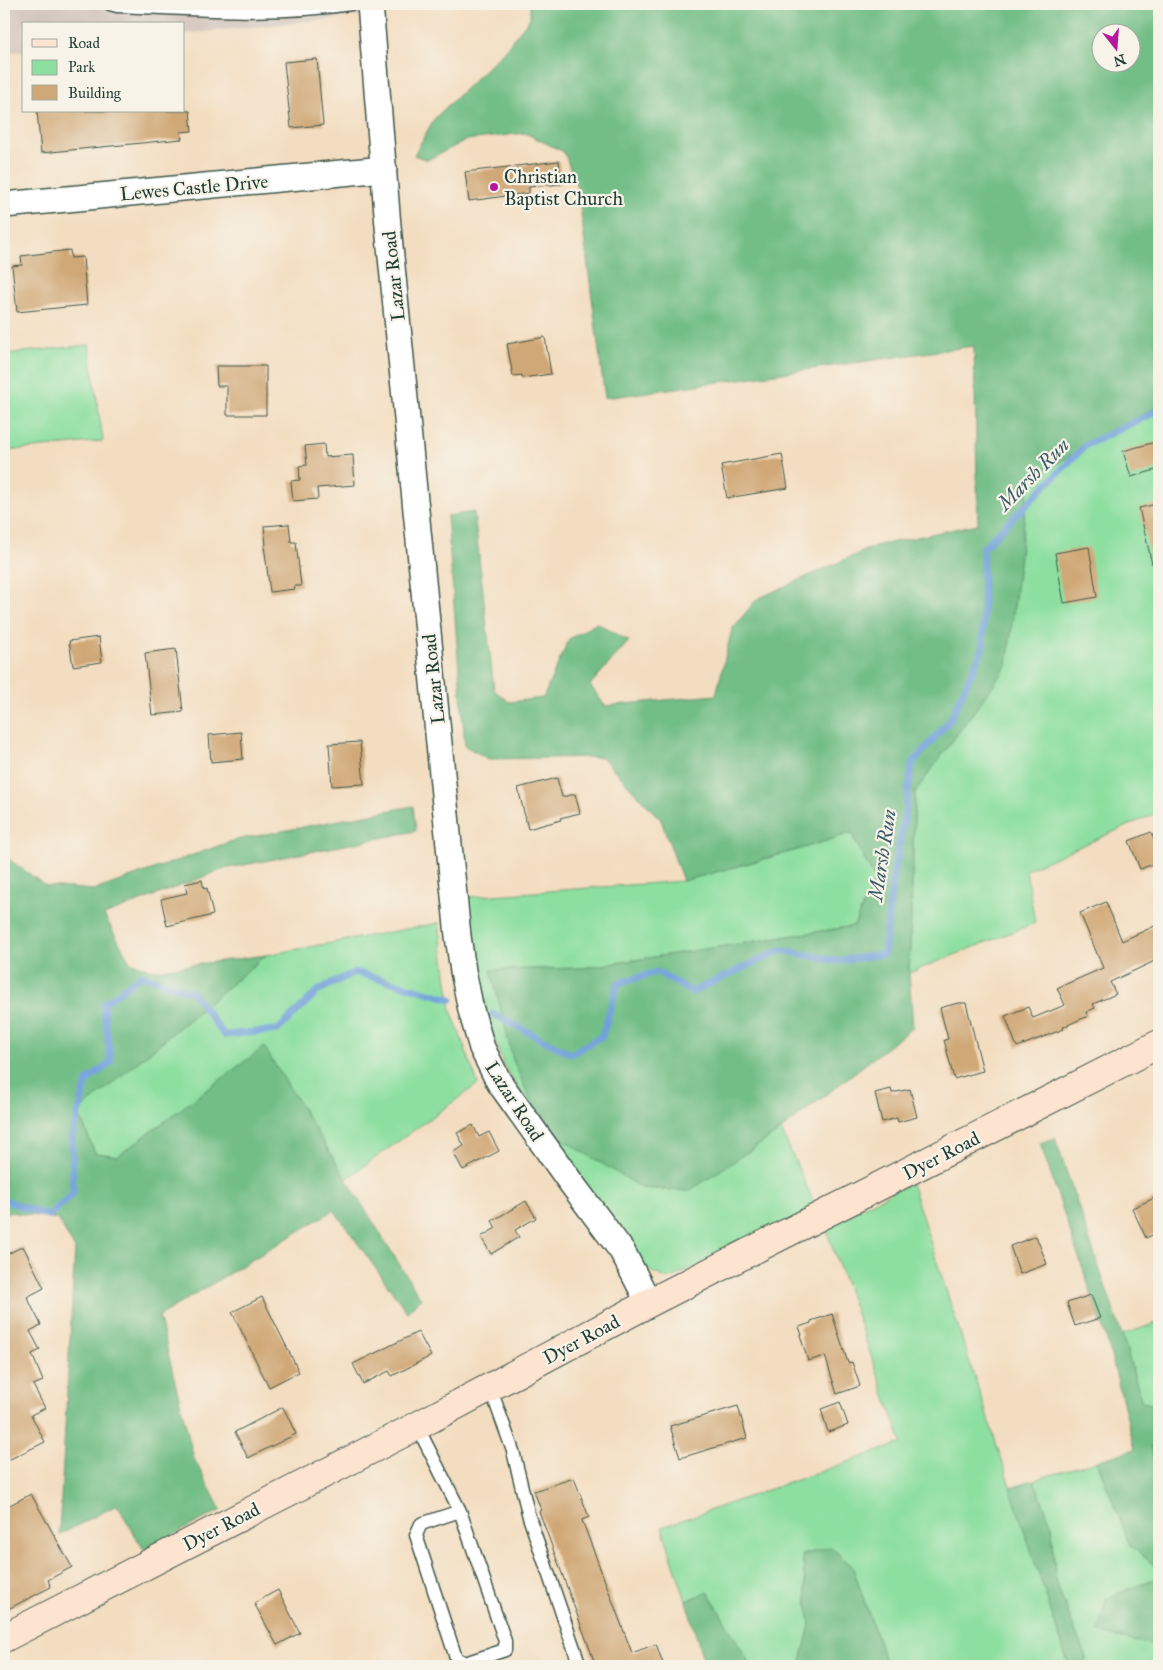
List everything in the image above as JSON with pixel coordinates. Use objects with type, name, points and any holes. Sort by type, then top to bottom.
[{"type":"street","name":"Lazar Road","points":[[370,4],[384,169],[458,936],[470,1010],[482,1048],[499,1082],[622,1251],[649,1304]]},
{"type":"street","name":"Lewes Castle Drive","points":[[4,205],[384,169]]},
{"type":"street","name":"Dyer Road","points":[[4,1638],[417,1426],[649,1304],[1159,1044]]},
{"type":"lane","points":[[110,4],[117,6],[259,11],[320,8],[350,4]]},
{"type":"lane","points":[[490,1386],[513,1451],[529,1517],[580,1666]]},
{"type":"lane","points":[[417,1426],[460,1511],[505,1640],[504,1650],[465,1664],[456,1658],[416,1535],[421,1524],[460,1511]]},
{"type":"shaded area","points":[[4,4],[360,4],[361,16],[185,34],[185,22],[22,22],[22,51],[4,53]]},
{"type":"green space","points":[[530,4],[1159,4],[1159,405],[1033,477],[1027,495],[1007,666],[915,792],[909,973],[913,1027],[781,1130],[689,1191],[642,1188],[542,1127],[513,1060],[491,970],[583,968],[854,926],[875,879],[851,833],[797,850],[683,881],[661,820],[602,757],[488,759],[465,746],[447,516],[474,512],[494,690],[509,702],[543,698],[569,639],[597,623],[629,641],[590,685],[605,706],[716,695],[732,629],[757,599],[875,546],[978,524],[974,346],[605,398],[578,190],[564,152],[525,133],[467,140],[427,160],[414,155],[434,119],[503,52],[530,18]]},
{"type":"green space","points":[[89,345],[103,441],[4,451],[4,354]]},
{"type":"green space","points":[[1159,405],[1159,812],[1026,870],[1035,923],[909,973],[915,792],[1006,666],[1027,495],[1033,477]]},
{"type":"green space","points":[[413,806],[416,831],[224,869],[104,915],[130,962],[154,970],[266,955],[78,1112],[95,1153],[118,1156],[264,1047],[421,1299],[407,1312],[334,1210],[159,1316],[194,1459],[221,1510],[144,1550],[117,1505],[59,1535],[75,1249],[58,1219],[9,1212],[4,1215],[4,856],[46,886],[95,890],[235,840]]},
{"type":"green space","points":[[851,833],[875,879],[854,926],[583,968],[491,970],[642,1188],[689,1191],[781,1130],[817,1209],[669,1279],[647,1270],[542,1127],[503,1064],[477,986],[468,897],[683,881],[797,850]]},
{"type":"green space","points":[[439,923],[451,1010],[478,1084],[346,1179],[264,1048],[118,1156],[95,1153],[78,1112],[266,955]]},
{"type":"green space","points":[[1055,1138],[1122,1335],[1142,1402],[1159,1406],[1159,1448],[1150,1447],[1159,1482],[1159,1569],[1130,1545],[1097,1461],[1135,1449],[1107,1340],[1040,1143]]},
{"type":"green space","points":[[911,1183],[1069,1666],[887,1666],[852,1566],[802,1555],[810,1625],[800,1666],[751,1666],[708,1592],[686,1601],[662,1527],[902,1443],[825,1226]]},
{"type":"green space","points":[[1159,1322],[1159,1406],[1142,1402],[1122,1335]]},
{"type":"green space","points":[[1150,1447],[1159,1448],[1159,1482]]},
{"type":"green space","points":[[1097,1461],[1130,1545],[1159,1569],[1159,1577],[1107,1598],[1117,1638],[1159,1645],[1159,1666],[1087,1666],[1086,1658],[1055,1580],[1052,1526],[1034,1480]]},
{"type":"green space","points":[[1034,1480],[1052,1526],[1055,1580],[1086,1658],[1087,1666],[1069,1666],[1010,1487]]},
{"type":"green space","points":[[831,1547],[852,1566],[887,1666],[800,1666],[810,1625],[802,1555]]},
{"type":"green space","points":[[1159,1577],[1159,1646],[1117,1638],[1098,1631],[1107,1598]]},
{"type":"green space","points":[[708,1592],[751,1666],[705,1666],[686,1601]]},
{"type":"building","points":[[317,59],[323,125],[291,128],[284,62]]},
{"type":"building","points":[[190,111],[192,131],[181,132],[182,139],[41,153],[37,112]]},
{"type":"building","name":"Christian Baptist Church","points":[[559,161],[561,184],[529,187],[529,193],[469,201],[465,172]]},
{"type":"building","points":[[70,250],[71,258],[83,257],[87,305],[17,312],[12,266],[22,265],[21,256]]},
{"type":"building","points":[[545,337],[551,374],[522,378],[522,375],[513,376],[507,344]]},
{"type":"building","points":[[216,366],[266,366],[266,415],[227,415],[227,386],[217,386]]},
{"type":"building","points":[[1159,441],[1159,469],[1131,477],[1123,451]]},
{"type":"building","points":[[324,444],[325,457],[353,455],[355,485],[317,488],[318,499],[293,501],[291,481],[300,480],[299,466],[307,465],[305,446]]},
{"type":"building","points":[[782,454],[788,488],[727,498],[721,465]]},
{"type":"building","points":[[1157,504],[1159,514],[1159,563],[1152,564],[1139,508]]},
{"type":"building","points":[[289,524],[291,542],[296,542],[301,586],[294,586],[295,589],[270,592],[264,545],[266,545],[264,526]]},
{"type":"building","points":[[1089,547],[1097,597],[1064,603],[1055,553]]},
{"type":"building","points":[[99,637],[102,662],[73,666],[69,641]]},
{"type":"building","points":[[176,649],[183,712],[152,715],[145,653]]},
{"type":"building","points":[[241,732],[243,759],[211,762],[209,735]]},
{"type":"building","points":[[360,742],[364,784],[332,786],[329,744]]},
{"type":"building","points":[[557,778],[562,797],[575,794],[580,813],[528,829],[518,788]]},
{"type":"building","points":[[1151,832],[1159,852],[1159,862],[1140,869],[1129,841]]},
{"type":"building","points":[[202,880],[204,889],[207,888],[213,915],[167,926],[161,899],[187,893],[185,884]]},
{"type":"building","points":[[1106,902],[1122,941],[1159,924],[1159,959],[1110,982],[1116,994],[1093,1004],[1095,1008],[1086,1012],[1088,1016],[1063,1027],[1064,1029],[1017,1047],[1005,1016],[1028,1007],[1033,1018],[1065,1005],[1057,988],[1103,968],[1080,913]]},
{"type":"building","points":[[958,1003],[966,1003],[983,1071],[954,1079],[944,1040],[948,1039],[940,1008]]},
{"type":"building","points":[[891,1089],[892,1093],[910,1089],[917,1117],[898,1122],[897,1118],[882,1122],[875,1093]]},
{"type":"building","points":[[473,1125],[479,1137],[489,1132],[499,1151],[463,1170],[453,1152],[464,1146],[457,1133]]},
{"type":"building","points":[[1159,1196],[1159,1232],[1146,1238],[1132,1208]]},
{"type":"building","points":[[526,1201],[536,1218],[515,1230],[519,1237],[491,1254],[481,1237],[496,1228],[492,1221]]},
{"type":"building","points":[[1036,1236],[1047,1264],[1020,1274],[1010,1246]]},
{"type":"building","points":[[23,1246],[44,1288],[27,1297],[41,1325],[30,1331],[40,1350],[32,1354],[43,1381],[33,1385],[45,1408],[31,1415],[45,1442],[4,1462],[4,1256]]},
{"type":"building","points":[[1091,1295],[1100,1318],[1075,1326],[1067,1303]]},
{"type":"building","points":[[262,1297],[299,1372],[269,1387],[232,1312]]},
{"type":"building","points":[[832,1314],[848,1363],[852,1362],[860,1386],[837,1394],[825,1356],[808,1361],[799,1327]]},
{"type":"building","points":[[418,1332],[431,1356],[392,1376],[389,1371],[363,1384],[353,1364]]},
{"type":"building","points":[[840,1402],[848,1425],[828,1432],[821,1409]]},
{"type":"building","points":[[738,1406],[747,1438],[680,1458],[670,1426]]},
{"type":"building","points":[[283,1407],[296,1434],[248,1458],[235,1432]]},
{"type":"building","points":[[574,1478],[589,1517],[582,1520],[632,1653],[656,1644],[664,1666],[596,1666],[539,1511],[541,1510],[534,1491]]},
{"type":"building","points":[[31,1494],[72,1567],[48,1580],[51,1587],[4,1611],[4,1508]]},
{"type":"building","points":[[278,1590],[300,1633],[277,1645],[254,1603]]},
{"type":"waterway","name":"Marsh Run","points":[[493,1014],[571,1054],[602,1036],[618,983],[657,972],[692,992],[781,950],[837,961],[884,954],[893,876],[912,764],[950,720],[983,648],[983,548],[1086,445],[1159,410]]},
{"type":"waterway","name":"Marsh Run","points":[[4,1200],[48,1216],[73,1194],[72,1136],[87,1081],[111,1062],[103,1004],[142,975],[193,993],[224,1035],[278,1030],[319,990],[355,972],[451,999]]},
{"type":"place","name":"Christian Baptist Church","points":[[494,187]]}]
